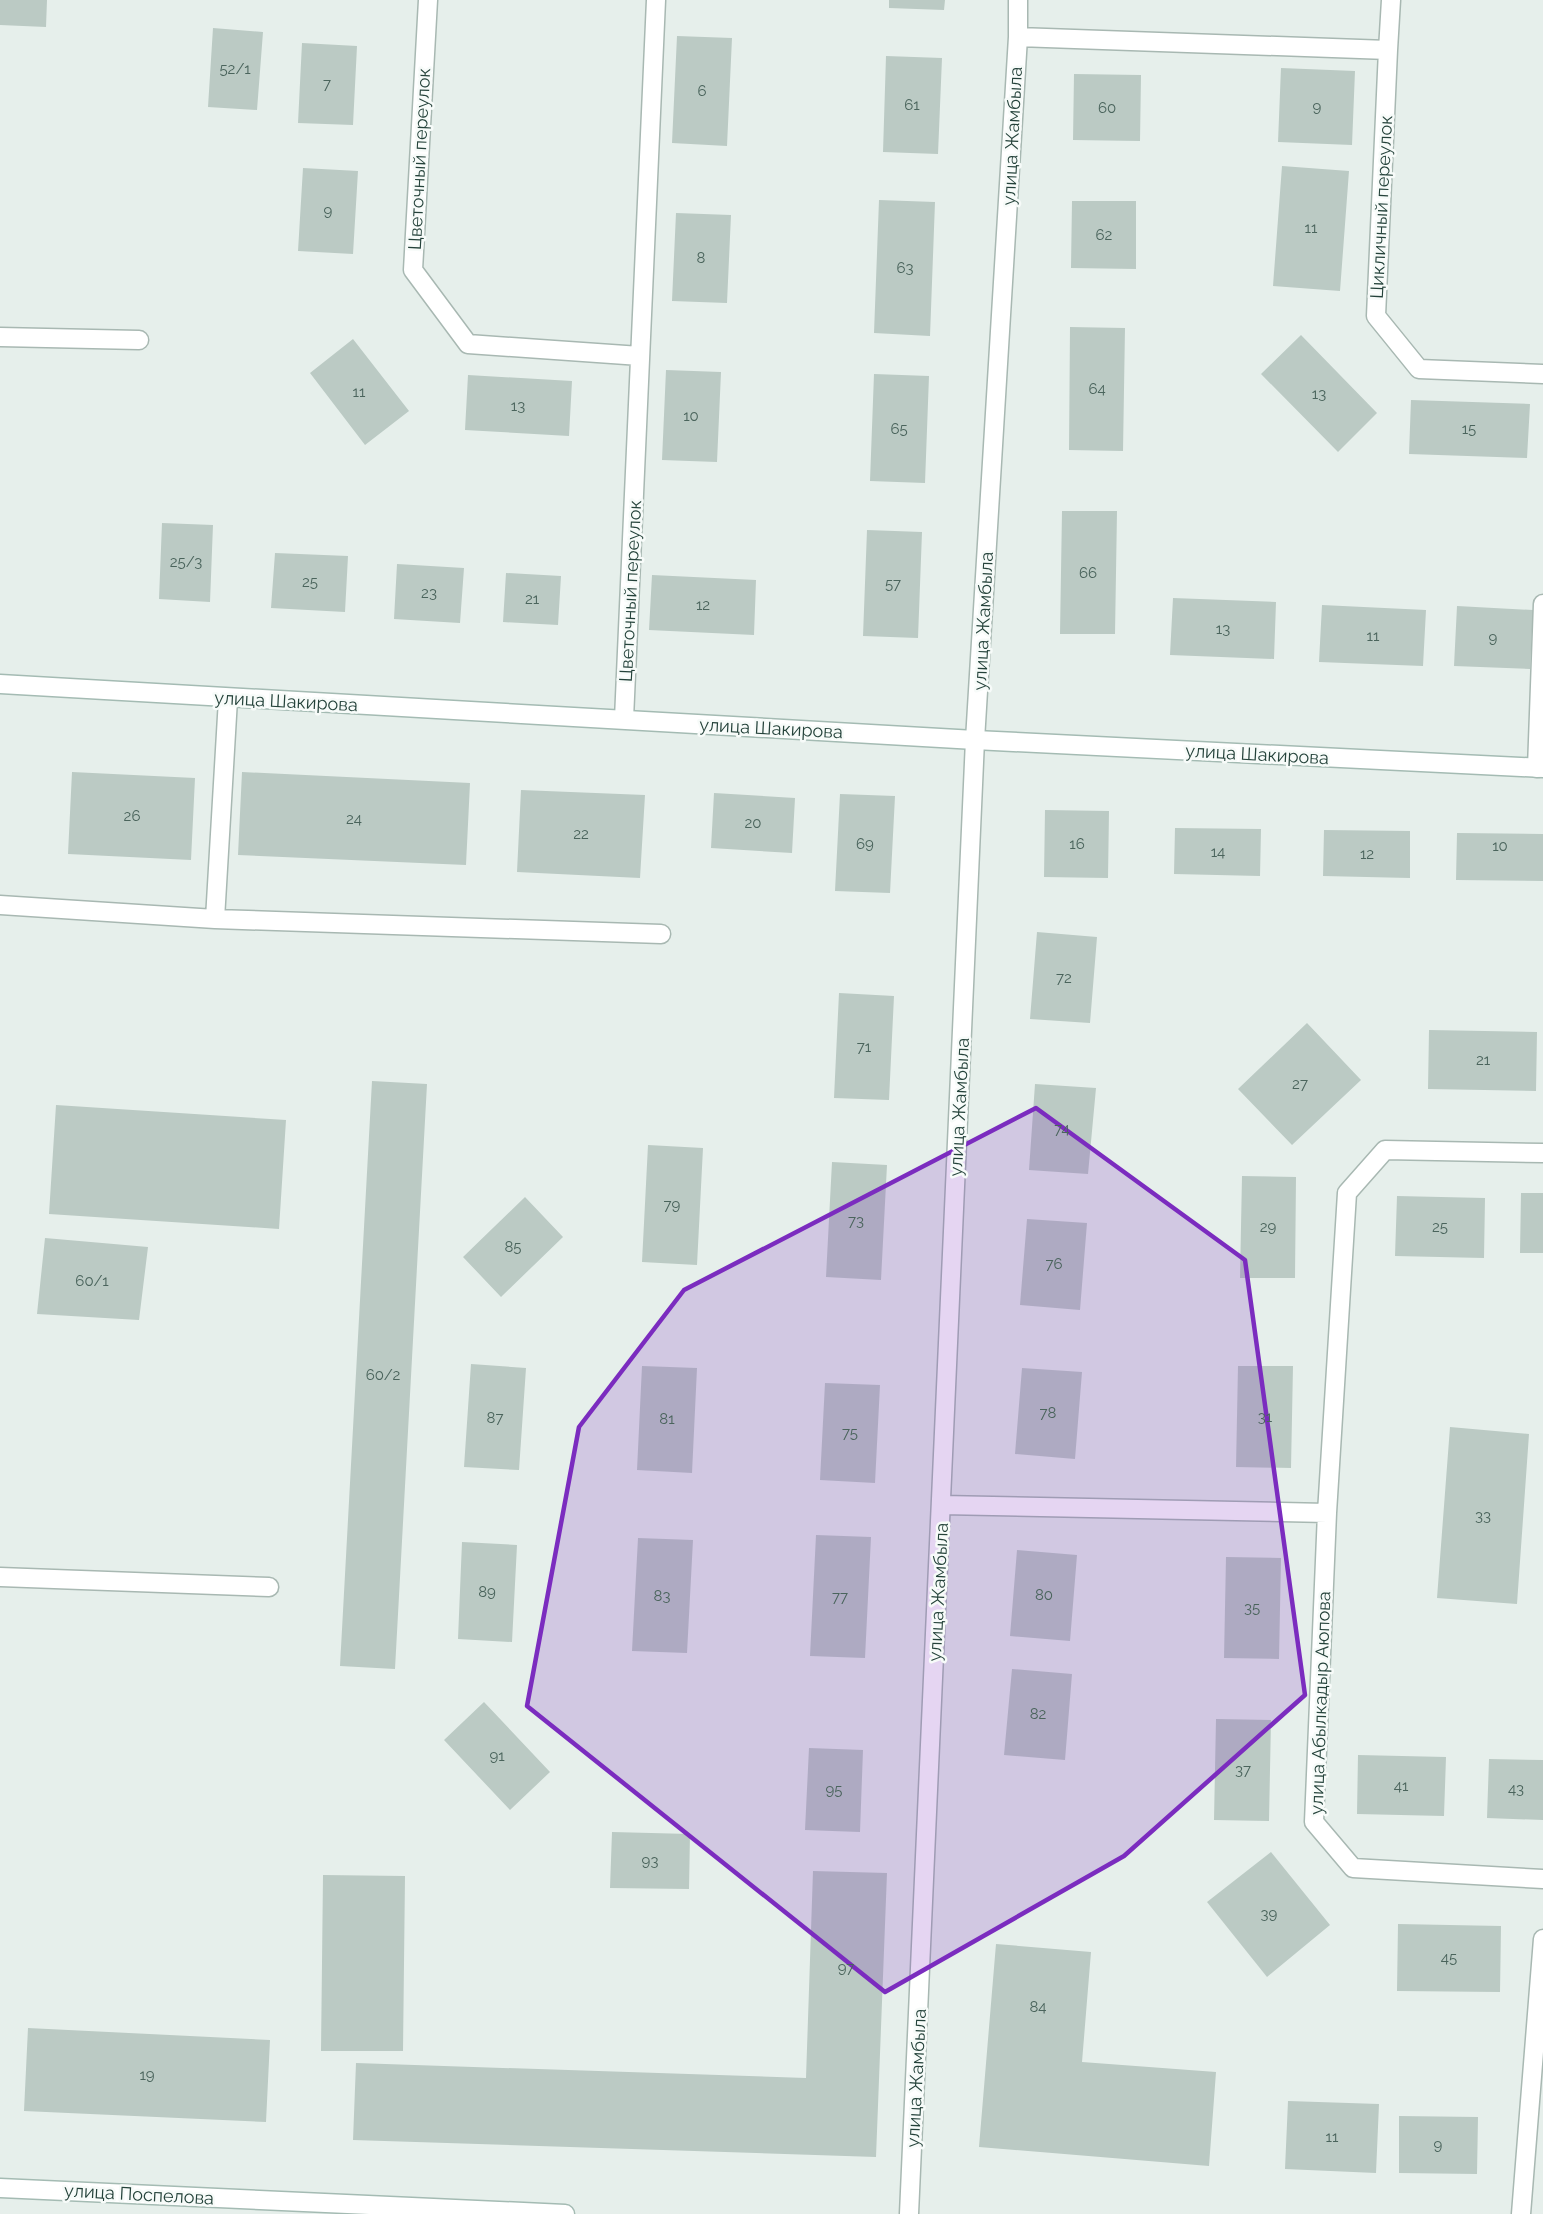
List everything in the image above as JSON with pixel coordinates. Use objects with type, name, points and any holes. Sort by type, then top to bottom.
[{"type":"street","name":"Цветочный переулок","points":[[428,0],[413,270],[468,344],[640,356]]},
{"type":"street","name":"Цветочный переулок","points":[[624,719],[657,0]]},
{"type":"street","name":"улица Жамбыла","points":[[909,2214],[975,740],[1018,37],[1018,0]]},
{"type":"street","name":"Цикличный переулок","points":[[1391,0],[1376,316],[1419,369],[1543,374]]},
{"type":"street","points":[[1018,37],[1388,50]]},
{"type":"street","points":[[0,337],[139,339]]},
{"type":"street","points":[[1540,768],[1543,604]]},
{"type":"street","name":"улица Шакирова","points":[[0,684],[228,699],[975,740],[1540,768]]},
{"type":"street","points":[[215,919],[228,699]]},
{"type":"street","points":[[0,905],[215,919],[661,934]]},
{"type":"street","name":"улица Абылкадыр Аюпова","points":[[1543,1153],[1385,1150],[1347,1193],[1326,1513],[1314,1822],[1353,1868],[1543,1879]]},
{"type":"street","points":[[942,1505],[1326,1513]]},
{"type":"street","points":[[0,1577],[269,1587]]},
{"type":"street","points":[[1521,2214],[1543,1939]]},
{"type":"street","name":"улица Поспелова","points":[[0,2188],[565,2214]]},
{"type":"highlighted area","points":[[1036,1108],[1245,1260],[1305,1695],[1124,1856],[885,1992],[527,1706],[579,1427],[684,1290]]},
{"type":"building","points":[[0,0],[47,0],[46,27],[0,25]]},
{"type":"building","points":[[889,0],[945,0],[944,10],[889,8]]},
{"type":"building","points":[[213,28],[263,32],[257,110],[208,107]]},
{"type":"building","points":[[677,36],[732,38],[727,146],[672,143]]},
{"type":"building","points":[[302,43],[357,46],[353,125],[298,123]]},
{"type":"building","points":[[886,56],[942,58],[938,154],[883,152]]},
{"type":"building","points":[[1281,68],[1355,71],[1352,145],[1278,142]]},
{"type":"building","points":[[1074,74],[1141,75],[1140,141],[1073,140]]},
{"type":"building","points":[[1282,166],[1349,171],[1340,291],[1273,286]]},
{"type":"building","points":[[303,168],[358,171],[353,254],[298,251]]},
{"type":"building","points":[[879,200],[935,202],[930,336],[874,333]]},
{"type":"building","points":[[1072,201],[1136,201],[1136,269],[1071,268]]},
{"type":"building","points":[[676,213],[731,215],[727,303],[672,301]]},
{"type":"building","points":[[1070,327],[1125,328],[1123,451],[1069,450]]},
{"type":"building","points":[[1301,335],[1377,413],[1338,452],[1261,374]]},
{"type":"building","points":[[353,339],[409,411],[365,445],[310,373]]},
{"type":"building","points":[[666,370],[721,372],[717,462],[662,460]]},
{"type":"building","points":[[874,374],[929,376],[925,483],[870,481]]},
{"type":"building","points":[[468,375],[572,381],[569,436],[465,430]]},
{"type":"building","points":[[1411,400],[1530,404],[1527,458],[1409,454]]},
{"type":"building","points":[[1062,511],[1117,511],[1115,634],[1060,634]]},
{"type":"building","points":[[162,523],[213,525],[210,602],[159,599]]},
{"type":"building","points":[[867,530],[922,532],[918,638],[863,636]]},
{"type":"building","points":[[275,553],[348,556],[345,612],[271,608]]},
{"type":"building","points":[[397,564],[464,568],[460,623],[394,619]]},
{"type":"building","points":[[506,573],[561,576],[558,625],[503,622]]},
{"type":"building","points":[[652,575],[756,580],[754,635],[649,630]]},
{"type":"building","points":[[1173,598],[1276,602],[1274,659],[1170,655]]},
{"type":"building","points":[[1322,605],[1426,610],[1423,666],[1319,662]]},
{"type":"building","points":[[1457,606],[1533,610],[1530,669],[1454,666]]},
{"type":"building","points":[[72,772],[195,778],[191,860],[68,854]]},
{"type":"building","points":[[242,772],[470,783],[466,865],[238,855]]},
{"type":"building","points":[[521,790],[645,795],[640,878],[517,872]]},
{"type":"building","points":[[714,793],[795,798],[792,853],[711,848]]},
{"type":"building","points":[[840,794],[895,796],[890,893],[835,891]]},
{"type":"building","points":[[1045,810],[1109,811],[1108,878],[1044,877]]},
{"type":"building","points":[[1175,828],[1261,829],[1260,876],[1174,874]]},
{"type":"building","points":[[1324,830],[1410,831],[1410,878],[1323,876]]},
{"type":"building","points":[[1457,833],[1543,834],[1543,881],[1456,880]]},
{"type":"building","points":[[1037,932],[1097,937],[1090,1023],[1030,1019]]},
{"type":"building","points":[[839,993],[894,996],[889,1100],[834,1098]]},
{"type":"building","points":[[1307,1023],[1361,1080],[1292,1145],[1238,1089]]},
{"type":"building","points":[[1429,1030],[1537,1032],[1536,1091],[1428,1089]]},
{"type":"building","points":[[372,1081],[427,1084],[395,1669],[340,1666]]},
{"type":"building","points":[[1035,1084],[1096,1088],[1088,1174],[1029,1170]]},
{"type":"building","points":[[56,1105],[286,1120],[279,1229],[49,1214]]},
{"type":"building","points":[[648,1145],[703,1148],[697,1265],[642,1262]]},
{"type":"building","points":[[832,1162],[887,1165],[881,1280],[826,1277]]},
{"type":"building","points":[[1242,1176],[1296,1177],[1295,1278],[1240,1278]]},
{"type":"building","points":[[1521,1193],[1543,1193],[1543,1253],[1520,1253]]},
{"type":"building","points":[[1397,1196],[1485,1198],[1484,1258],[1395,1256]]},
{"type":"building","points":[[525,1197],[563,1237],[501,1297],[463,1257]]},
{"type":"building","points":[[1027,1219],[1087,1223],[1080,1310],[1020,1305]]},
{"type":"building","points":[[45,1238],[148,1247],[139,1320],[37,1314]]},
{"type":"building","points":[[471,1364],[526,1368],[519,1470],[464,1467]]},
{"type":"building","points":[[642,1366],[697,1368],[692,1473],[637,1470]]},
{"type":"building","points":[[1238,1366],[1293,1366],[1291,1468],[1236,1467]]},
{"type":"building","points":[[1022,1368],[1082,1372],[1075,1459],[1015,1454]]},
{"type":"building","points":[[825,1383],[880,1385],[875,1483],[820,1480]]},
{"type":"building","points":[[1450,1427],[1529,1434],[1517,1604],[1437,1598]]},
{"type":"building","points":[[816,1535],[871,1537],[865,1658],[810,1656]]},
{"type":"building","points":[[638,1538],[693,1540],[687,1653],[632,1651]]},
{"type":"building","points":[[462,1542],[517,1545],[512,1642],[458,1639]]},
{"type":"building","points":[[1017,1550],[1077,1555],[1070,1641],[1010,1636]]},
{"type":"building","points":[[1226,1557],[1281,1558],[1279,1659],[1224,1658]]},
{"type":"building","points":[[1012,1669],[1072,1674],[1065,1760],[1004,1755]]},
{"type":"building","points":[[484,1702],[550,1772],[510,1810],[444,1740]]},
{"type":"building","points":[[1216,1719],[1271,1720],[1269,1821],[1214,1820]]},
{"type":"building","points":[[809,1748],[863,1750],[860,1832],[805,1830]]},
{"type":"building","points":[[1358,1755],[1446,1757],[1444,1816],[1357,1814]]},
{"type":"building","points":[[1489,1759],[1543,1760],[1543,1820],[1487,1818]]},
{"type":"building","points":[[612,1832],[690,1834],[689,1889],[610,1888]]},
{"type":"building","points":[[1271,1852],[1330,1925],[1267,1977],[1207,1902]]},
{"type":"building","points":[[813,1871],[887,1873],[876,2157],[353,2140],[356,2063],[806,2078]]},
{"type":"building","points":[[323,1875],[405,1876],[403,2051],[321,2051]]},
{"type":"building","points":[[1398,1924],[1501,1926],[1500,1992],[1397,1991]]},
{"type":"building","points":[[996,1944],[1091,1952],[1082,2062],[1216,2072],[1209,2166],[979,2147]]},
{"type":"building","points":[[28,2028],[270,2040],[266,2122],[24,2111]]},
{"type":"building","points":[[1288,2101],[1379,2104],[1376,2173],[1285,2169]]},
{"type":"building","points":[[1399,2116],[1478,2117],[1477,2174],[1399,2173]]}]
